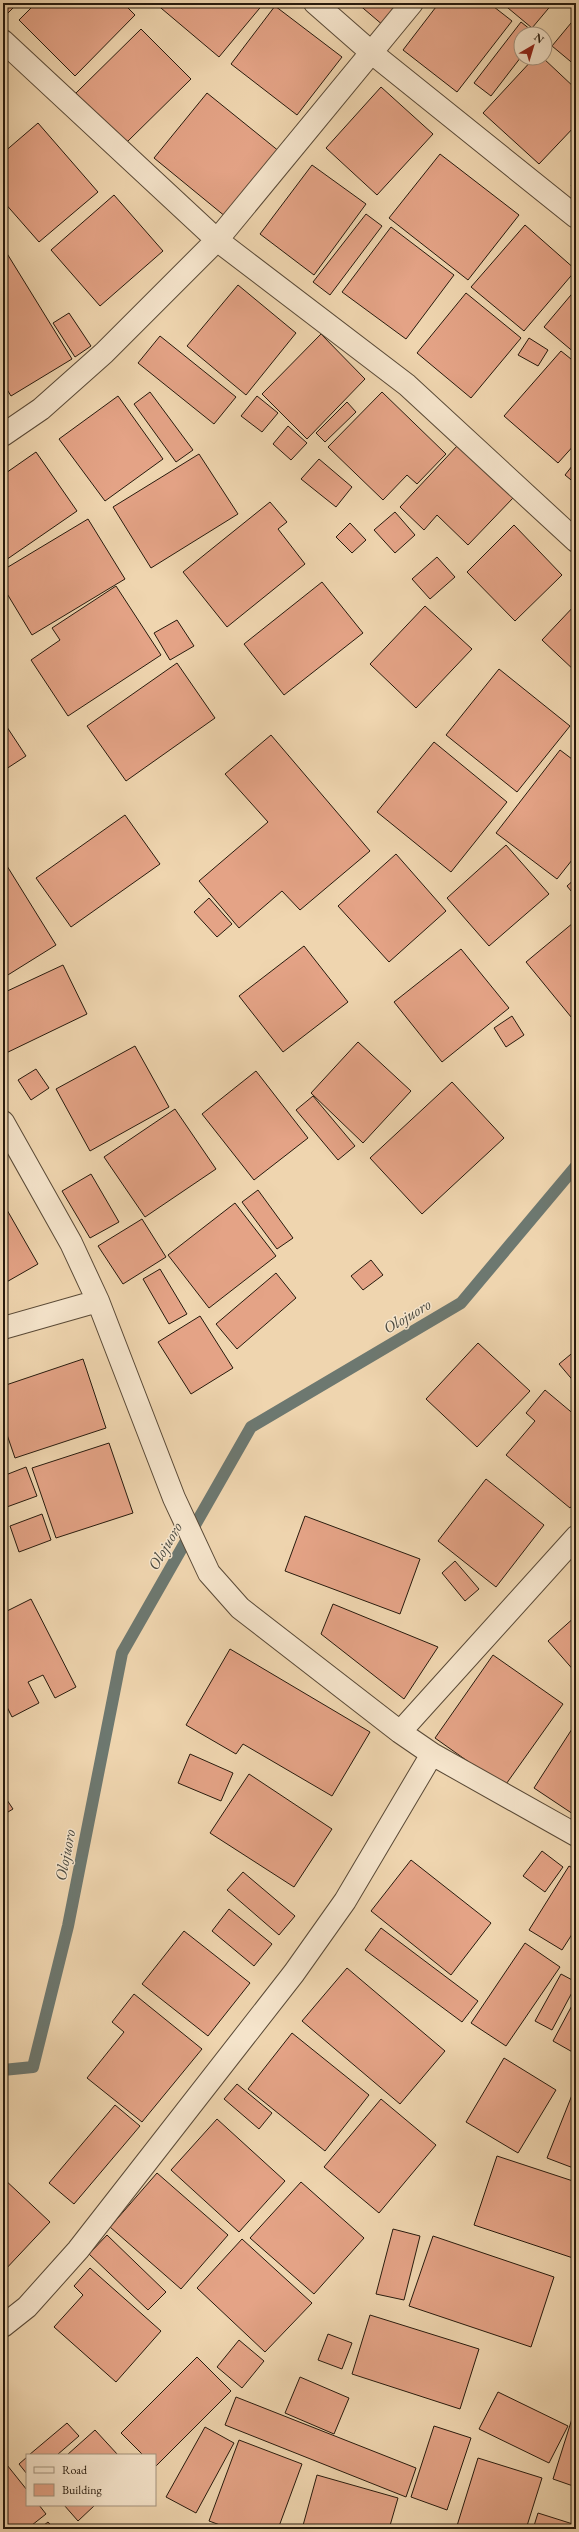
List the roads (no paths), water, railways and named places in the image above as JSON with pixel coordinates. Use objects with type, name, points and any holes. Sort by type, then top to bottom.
[{"type":"street","points":[[315,3],[372,54],[576,217]]},
{"type":"street","points":[[3,436],[41,409],[104,353],[217,240],[372,54],[412,3]]},
{"type":"street","points":[[3,41],[217,240],[407,385],[576,541]]},
{"type":"street","points":[[3,1122],[71,1244],[98,1301],[174,1498],[209,1573],[240,1608],[400,1732],[432,1754],[576,1836]]},
{"type":"street","points":[[3,1328],[98,1301]]},
{"type":"street","points":[[400,1732],[576,1537]]},
{"type":"street","points":[[3,2326],[27,2307],[78,2250],[294,1973],[345,1901],[432,1754]]},
{"type":"waterway","name":"Olojuoro","points":[[3,2070],[33,2067],[68,1926],[122,1653],[251,1427],[461,1303],[576,1166]]}]
